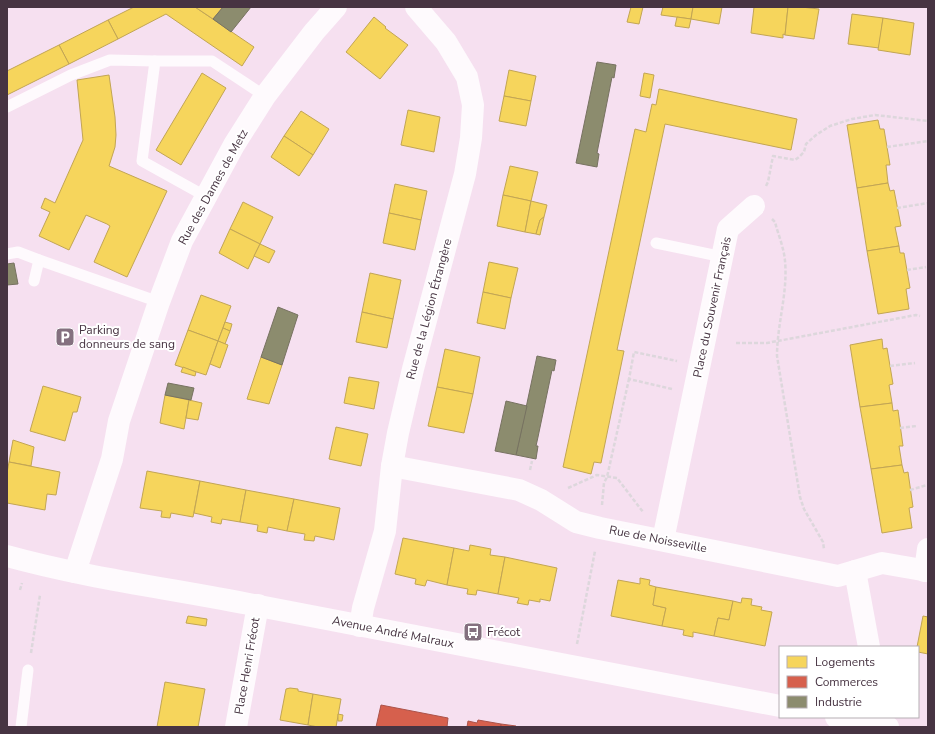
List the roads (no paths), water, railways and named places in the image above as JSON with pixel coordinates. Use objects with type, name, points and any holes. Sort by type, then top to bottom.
[{"type":"street","name":"Rue des Dames de Metz","points":[[75,572],[112,459],[120,421],[159,302],[182,241],[205,196],[234,145],[265,96],[314,32],[336,7]]},
{"type":"street","name":"Rue de la Légion Étrangère","points":[[360,626],[363,608],[385,531],[392,466],[413,369],[465,174],[471,138],[473,104],[467,77],[446,42],[416,7]]},
{"type":"street","name":"Place du Souvenir Français","points":[[664,531],[728,230],[754,206]]},
{"type":"street","name":"Rue de Noisseville","points":[[392,466],[519,490],[541,500],[576,522],[600,528],[664,531],[822,573],[838,576],[882,563],[927,571]]},
{"type":"street","points":[[927,571],[928,549]]},
{"type":"street","name":"Avenue André Malraux","points":[[7,556],[27,562],[119,581],[258,605],[360,626],[779,706]]},
{"type":"street","points":[[855,571],[869,646]]},
{"type":"street","name":"Place Henri Frécot","points":[[236,727],[258,605]]},
{"type":"street","points":[[841,718],[888,727]]},
{"type":"lane","points":[[7,107],[71,76],[110,60],[212,61],[265,96]]},
{"type":"lane","points":[[155,61],[142,161],[205,196]]},
{"type":"lane","points":[[656,243],[723,257]]},
{"type":"lane","points":[[7,254],[18,252],[159,302]]},
{"type":"lane","points":[[34,281],[40,260]]},
{"type":"lane","points":[[21,727],[28,670]]},
{"type":"place","name":"Parking donneurs de sang","points":[[65,337]]},
{"type":"place","name":"Frécot","points":[[473,632]]}]
